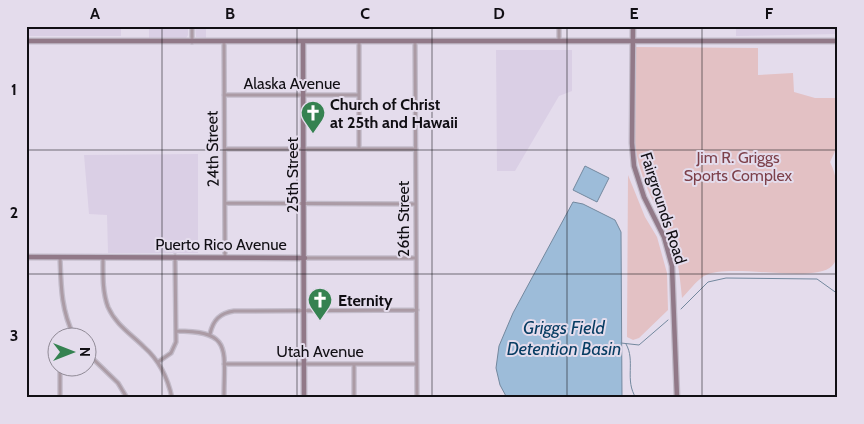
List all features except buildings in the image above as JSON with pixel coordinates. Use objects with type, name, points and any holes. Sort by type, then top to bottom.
[{"type":"main road","name":"Fairgrounds Road","points":[[633,26],[632,142],[634,166],[639,182],[664,238],[672,266],[677,398]]},
{"type":"main road","name":"25th Street","points":[[303,41],[305,149],[304,398]]},
{"type":"main road","points":[[26,42],[838,41]]},
{"type":"main road","name":"Puerto Rico Avenue","points":[[26,257],[225,256],[305,258]]},
{"type":"street","points":[[192,26],[192,42]]},
{"type":"street","points":[[559,26],[559,41]]},
{"type":"street","points":[[359,41],[359,148]]},
{"type":"street","name":"26th Street","points":[[415,41],[417,398]]},
{"type":"street","name":"24th Street","points":[[224,42],[225,256]]},
{"type":"street","name":"Alaska Avenue","points":[[224,95],[359,95]]},
{"type":"street","points":[[225,149],[416,149]]},
{"type":"street","points":[[226,203],[416,204]]},
{"type":"street","points":[[158,362],[171,352],[175,345],[175,256]]},
{"type":"street","points":[[60,257],[61,296],[69,326]]},
{"type":"street","points":[[103,257],[105,295],[112,315],[122,328],[146,348],[158,362],[167,381],[172,398]]},
{"type":"street","name":"Puerto Rico Avenue","points":[[305,258],[416,258]]},
{"type":"street","points":[[210,334],[217,318],[225,312],[417,310]]},
{"type":"street","points":[[176,332],[210,334],[218,339],[223,348],[224,398]]},
{"type":"street","points":[[98,364],[118,383],[125,397]]},
{"type":"street","name":"Utah Avenue","points":[[224,364],[416,364]]},
{"type":"street","points":[[354,364],[354,398]]},
{"type":"street","points":[[60,376],[60,398]]},
{"type":"shaded area","points":[[26,26],[121,26],[121,36],[26,36]]},
{"type":"shaded area","points":[[149,26],[188,26],[188,35],[186,38],[149,38]]},
{"type":"shaded area","points":[[195,26],[206,26],[206,38],[196,37]]},
{"type":"shaded area","points":[[736,26],[838,26],[838,34],[736,36]]},
{"type":"shaded area","points":[[496,50],[572,50],[572,91],[559,96],[515,171],[497,171]]},
{"type":"shaded area","points":[[198,154],[198,253],[108,253],[107,215],[89,214],[84,155]]},
{"type":"green space","name":"Jim R. Griggs Sports Complex","points":[[636,47],[758,48],[758,75],[793,73],[794,92],[815,98],[838,98],[838,145],[830,162],[837,185],[838,201],[838,252],[832,266],[822,271],[808,273],[716,272],[701,278],[682,298],[671,238],[646,186],[637,153],[634,123]]},
{"type":"green space","points":[[628,175],[645,217],[657,237],[667,273],[668,310],[639,338],[633,340],[627,337]]},
{"type":"water","points":[[585,166],[609,178],[597,202],[573,190]]},
{"type":"water","name":"Griggs Field Detention Basin","points":[[573,202],[583,204],[615,220],[621,232],[622,398],[507,398],[500,385],[496,368],[499,346],[513,313]]},
{"type":"waterway","points":[[681,309],[708,282],[726,278],[817,279],[838,294]]},
{"type":"waterway","points":[[621,343],[639,345],[668,320]]},
{"type":"waterway","points":[[626,344],[630,357],[631,384],[636,398]]},
{"type":"place","name":"Church of Christ at 25th and Hawaii","points":[[313,134]]},
{"type":"place","name":"Eternity","points":[[320,321]]}]
